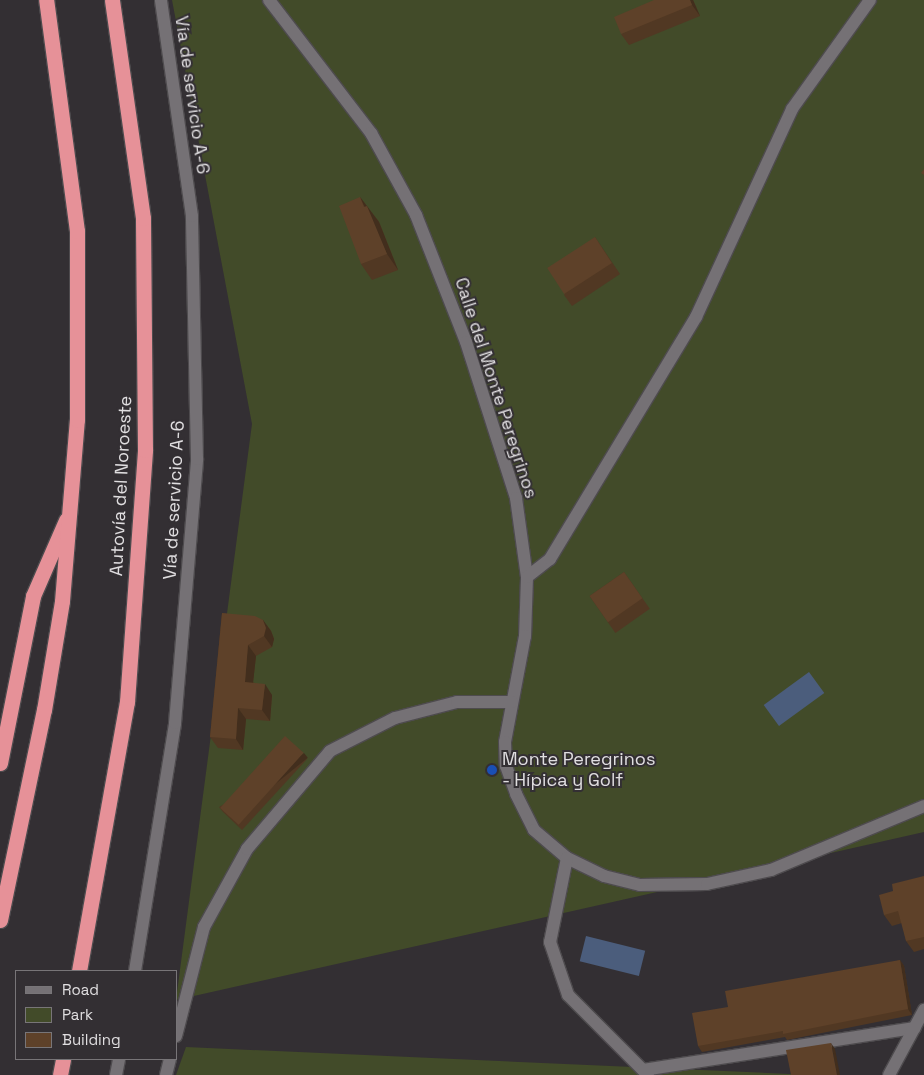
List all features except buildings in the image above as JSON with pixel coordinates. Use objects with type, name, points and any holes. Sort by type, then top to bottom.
[{"type":"highway","points":[[0,920],[44,710],[62,602],[72,505],[77,420],[77,231],[46,0]]},
{"type":"highway","name":"Autovía del Noroeste","points":[[79,970],[127,702],[144,450],[143,218],[112,0]]},
{"type":"highway","points":[[0,763],[33,596],[72,505]]},
{"type":"highway","points":[[60,1075],[63,1060]]},
{"type":"street","name":"Vía de servicio A-6","points":[[135,970],[176,723],[197,459],[192,216],[161,0]]},
{"type":"street","name":"Calle del Monte Peregrinos","points":[[269,0],[371,133],[416,215],[466,342],[516,498],[527,577],[525,636],[505,742],[506,766],[516,794],[534,830],[567,858],[604,876],[640,885],[707,884],[771,870],[924,806]]},
{"type":"street","points":[[527,577],[550,559],[696,317],[792,108],[870,0]]},
{"type":"street","points":[[178,1028],[204,927],[246,849],[330,751],[394,718],[457,702],[512,702]]},
{"type":"street","points":[[567,858],[550,942],[568,995],[646,1072],[915,1028]]},
{"type":"street","points":[[889,1075],[924,1010]]},
{"type":"street","points":[[116,1075],[119,1060]]},
{"type":"street","points":[[166,1075],[170,1060]]},
{"type":"green space","points":[[172,0],[924,0],[924,832],[178,1000],[178,985],[252,424]]},
{"type":"green space","points":[[186,1047],[812,1075],[176,1075]]},
{"type":"water","points":[[809,672],[824,693],[779,726],[764,705]]},
{"type":"water","points":[[586,936],[645,951],[639,976],[580,961]]},
{"type":"place","name":"Monte Peregrinos - Hípica y Golf","points":[[492,770]]}]
